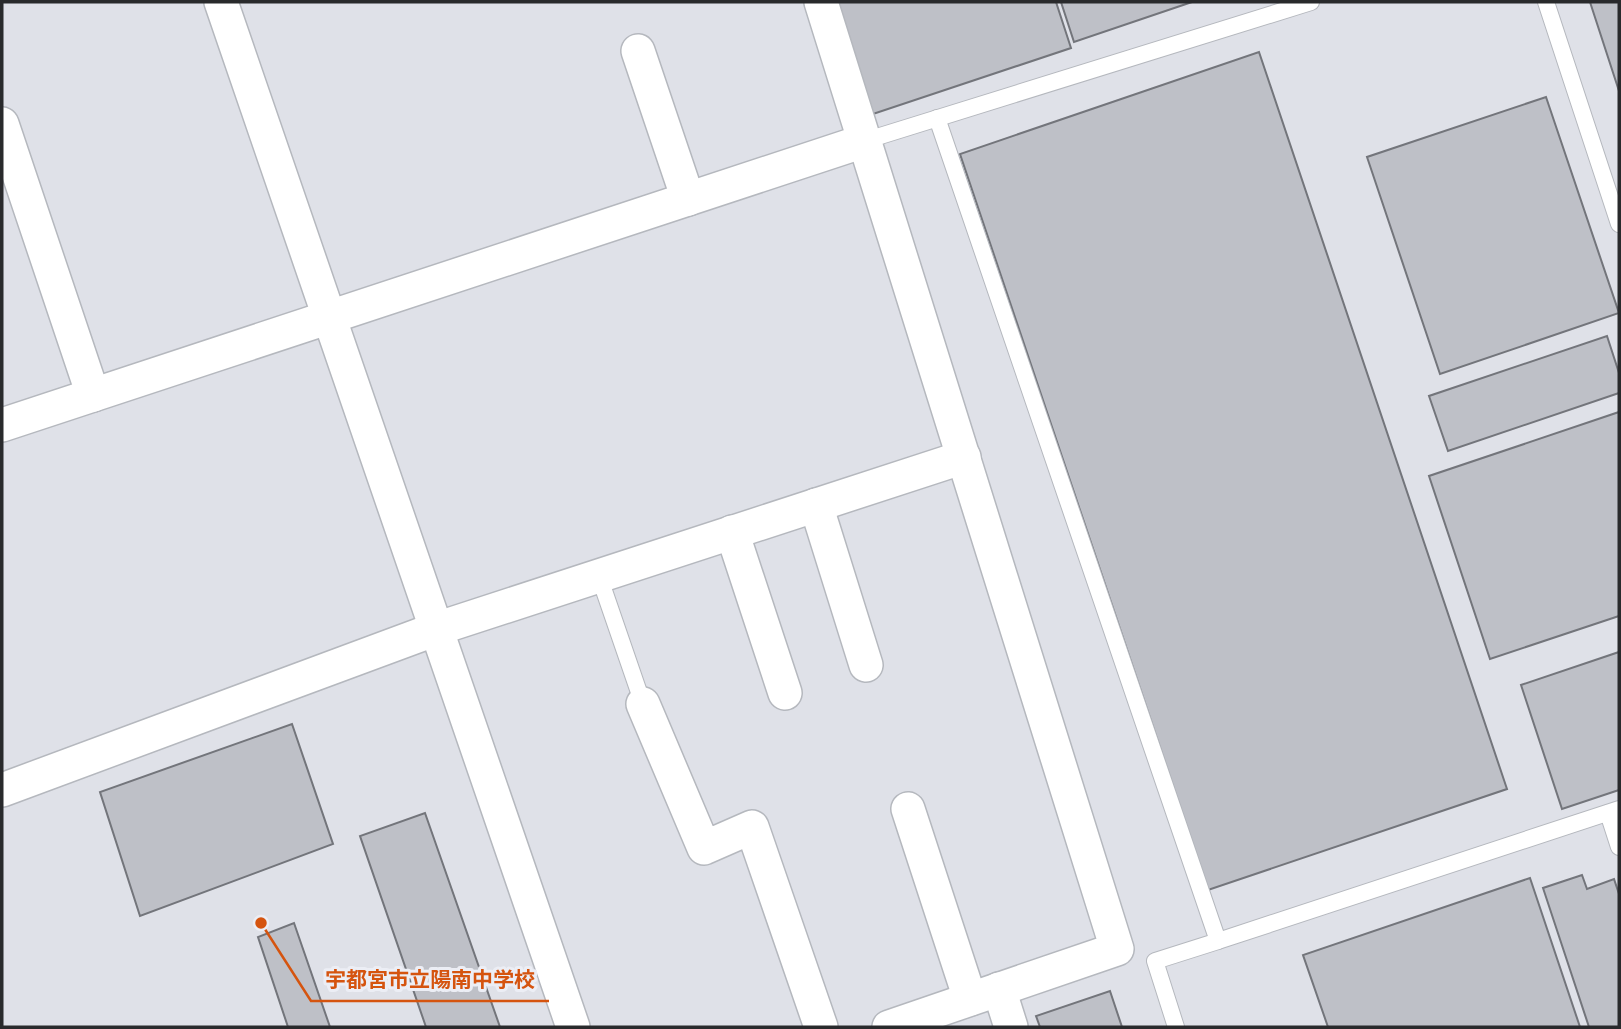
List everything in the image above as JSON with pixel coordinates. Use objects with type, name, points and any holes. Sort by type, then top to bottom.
[{"type":"street","points":[[221,2],[573,1027]]},
{"type":"street","points":[[821,2],[1117,948],[889,1027]]},
{"type":"street","points":[[638,51],[688,199]]},
{"type":"street","points":[[2,124],[93,395]]},
{"type":"street","points":[[2,425],[864,141]]},
{"type":"street","points":[[2,790],[436,629],[964,457]]},
{"type":"street","points":[[816,505],[866,665]]},
{"type":"street","points":[[732,532],[785,693]]},
{"type":"street","points":[[643,704],[704,848],[752,827],[821,1027]]},
{"type":"street","points":[[908,809],[984,994],[1011,1027]]},
{"type":"lane","points":[[864,141],[1311,2]]},
{"type":"lane","points":[[1546,2],[1619,223]]},
{"type":"lane","points":[[937,118],[1217,941]]},
{"type":"lane","points":[[599,576],[643,704]]},
{"type":"lane","points":[[1176,1027],[1156,961],[1614,811],[1619,847]]},
{"type":"building","points":[[836,2],[1056,2],[1071,48],[873,114]]},
{"type":"building","points":[[1061,2],[1192,2],[1074,42]]},
{"type":"building","points":[[1590,2],[1619,2],[1619,91]]},
{"type":"building","points":[[1259,52],[1507,789],[1208,890],[960,154]]},
{"type":"building","points":[[1546,97],[1619,313],[1440,374],[1367,157]]},
{"type":"building","points":[[1607,336],[1619,373],[1619,393],[1448,451],[1429,396]]},
{"type":"building","points":[[1619,412],[1619,616],[1490,659],[1429,476]]},
{"type":"building","points":[[1619,652],[1619,790],[1562,809],[1521,685]]},
{"type":"building","points":[[292,724],[333,844],[140,916],[100,792]]},
{"type":"building","points":[[425,813],[500,1027],[426,1027],[360,836]]},
{"type":"building","points":[[1582,875],[1587,889],[1614,879],[1619,894],[1619,1027],[1589,1027],[1543,888]]},
{"type":"building","points":[[1530,878],[1580,1027],[1328,1027],[1303,955]]},
{"type":"building","points":[[294,923],[330,1027],[288,1027],[258,937]]},
{"type":"building","points":[[1110,991],[1122,1027],[1040,1027],[1036,1016]]},
{"type":"place","name":"宇都宮市立陽南中学校","points":[[261,923]]}]
